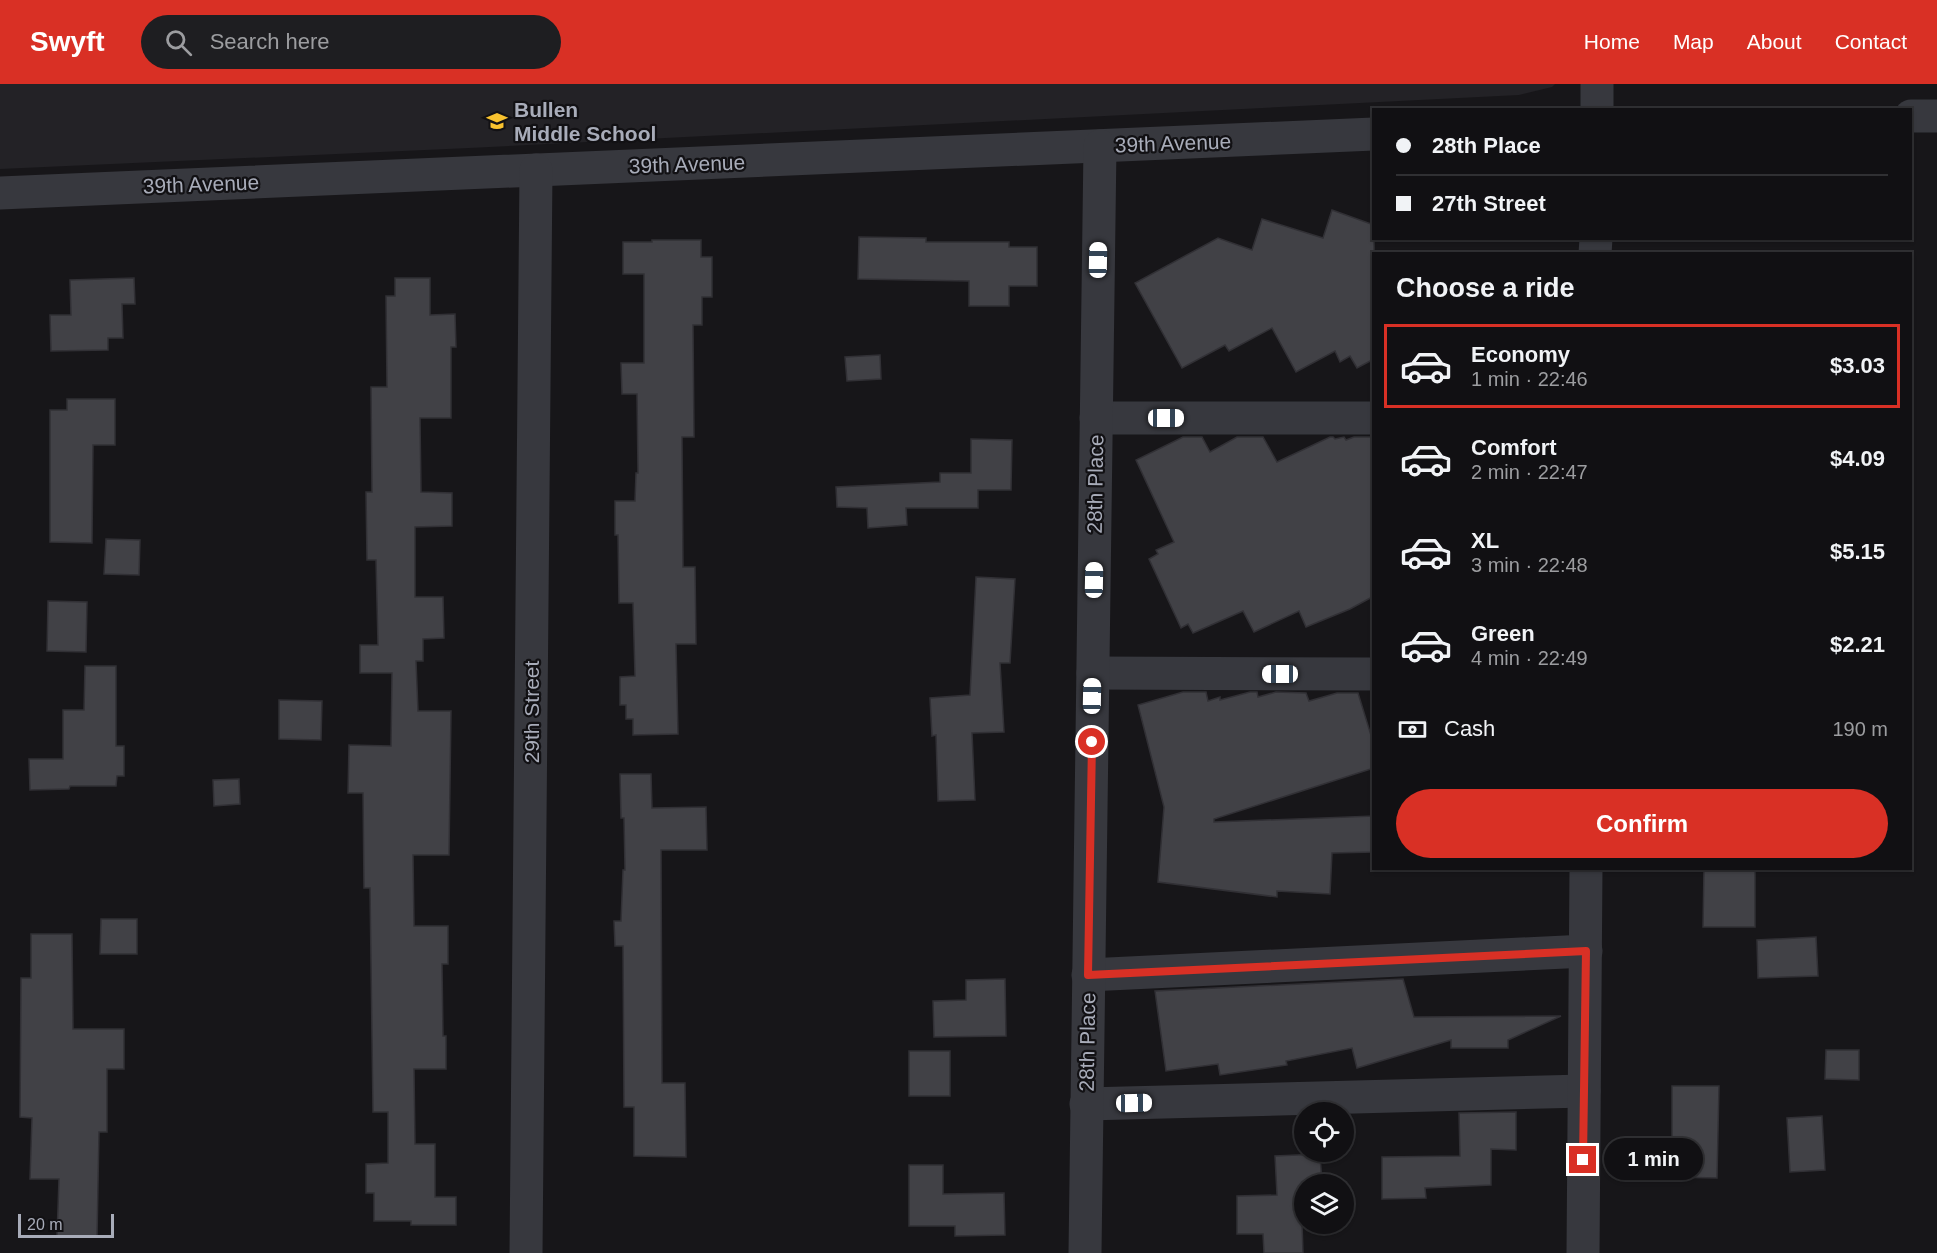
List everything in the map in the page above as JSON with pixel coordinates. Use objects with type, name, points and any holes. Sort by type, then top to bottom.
[{"type":"street","points":[[1597,84],[1597,108]]},
{"type":"street","points":[[1912,117],[1937,116]]},
{"type":"street","name":"39th Avenue","points":[[0,193],[1372,134]]},
{"type":"street","name":"28th Place","points":[[1085,1253],[1100,146]]},
{"type":"street","name":"29th Street","points":[[526,1253],[536,170]]},
{"type":"street","points":[[1096,418],[1372,418]]},
{"type":"street","points":[[1093,673],[1372,674]]},
{"type":"street","points":[[1583,1253],[1586,870]]},
{"type":"street","points":[[1088,975],[1586,951]]},
{"type":"street","points":[[1086,1104],[1584,1091]]},
{"type":"shaded area","name":"Bullen Middle School","points":[[0,84],[1555,84],[1552,87],[1519,95],[469,148],[0,169]]},
{"type":"building","points":[[1332,210],[1372,224],[1374,252],[1372,252],[1372,360],[1357,368],[1350,356],[1340,362],[1335,351],[1296,372],[1272,328],[1229,351],[1225,345],[1182,368],[1135,283],[1218,238],[1252,250],[1262,219],[1323,238]]},
{"type":"building","points":[[859,237],[926,238],[926,242],[1009,242],[1009,247],[1037,247],[1037,286],[1009,286],[1009,306],[969,306],[969,281],[858,279]]},
{"type":"building","points":[[652,240],[701,240],[701,257],[712,257],[712,297],[702,297],[702,325],[693,325],[694,437],[682,437],[683,567],[695,567],[696,644],[676,644],[678,734],[633,735],[633,719],[626,719],[626,705],[620,705],[620,677],[635,676],[633,603],[619,603],[615,501],[635,501],[636,473],[638,473],[637,394],[622,394],[621,363],[644,363],[644,274],[623,274],[623,242],[652,242]]},
{"type":"building","points":[[134,278],[135,304],[122,304],[123,338],[108,338],[108,350],[51,351],[50,315],[71,315],[70,280]]},
{"type":"building","points":[[395,278],[430,278],[430,315],[455,314],[456,347],[451,347],[451,418],[420,418],[421,492],[452,493],[452,526],[415,527],[415,597],[443,597],[444,638],[423,639],[423,661],[416,661],[418,711],[451,711],[449,855],[413,855],[414,926],[448,926],[448,964],[442,964],[446,1069],[414,1069],[415,1144],[435,1144],[435,1197],[456,1197],[456,1225],[411,1225],[411,1221],[374,1221],[374,1193],[366,1193],[366,1164],[388,1163],[388,1112],[373,1112],[370,888],[364,888],[363,793],[348,793],[349,745],[391,746],[392,673],[360,673],[360,645],[378,645],[376,560],[367,560],[366,492],[372,492],[371,387],[387,387],[386,296],[395,296]]},
{"type":"building","points":[[880,355],[881,379],[847,381],[845,357]]},
{"type":"building","points":[[67,399],[115,399],[115,445],[93,445],[92,543],[50,542],[50,410],[67,410]]},
{"type":"building","points":[[1183,437],[1202,437],[1210,452],[1237,437],[1263,437],[1277,462],[1330,437],[1335,439],[1344,437],[1346,440],[1354,437],[1372,437],[1372,597],[1306,627],[1299,611],[1254,632],[1243,611],[1193,633],[1188,624],[1181,628],[1149,559],[1158,554],[1156,550],[1174,542],[1136,460]]},
{"type":"building","points":[[971,439],[1012,440],[1011,490],[978,490],[978,508],[906,508],[907,525],[868,528],[867,508],[837,507],[836,487],[940,482],[940,473],[971,473]]},
{"type":"building","points":[[106,539],[140,540],[139,575],[104,574]]},
{"type":"building","points":[[976,577],[1015,579],[1010,663],[1000,663],[1004,732],[972,733],[975,800],[938,801],[936,735],[932,736],[930,698],[970,695]]},
{"type":"building","points":[[48,601],[87,602],[86,652],[47,651]]},
{"type":"building","points":[[85,666],[116,666],[116,746],[124,746],[124,776],[117,776],[116,786],[70,786],[69,789],[30,790],[29,759],[63,759],[63,710],[84,710]]},
{"type":"building","points":[[1183,692],[1206,692],[1208,701],[1250,692],[1257,692],[1258,697],[1276,692],[1306,693],[1309,701],[1337,693],[1358,693],[1372,738],[1372,769],[1214,819],[1214,822],[1372,816],[1372,852],[1332,853],[1330,894],[1277,891],[1277,897],[1158,882],[1164,807],[1138,705]]},
{"type":"building","points":[[279,700],[322,701],[321,740],[279,739]]},
{"type":"building","points":[[620,774],[651,774],[652,808],[706,807],[707,850],[661,850],[662,1083],[685,1083],[686,1157],[634,1156],[634,1107],[624,1107],[623,946],[615,946],[614,921],[621,921],[623,870],[625,870]]},
{"type":"building","points":[[239,779],[240,804],[214,806],[213,780]]},
{"type":"building","points":[[1704,870],[1755,870],[1755,927],[1703,927]]},
{"type":"building","points":[[101,919],[137,919],[137,954],[100,954]]},
{"type":"building","points":[[31,934],[72,934],[73,1029],[124,1029],[124,1069],[107,1069],[107,1132],[99,1132],[97,1237],[57,1236],[59,1179],[30,1179],[32,1118],[20,1117],[21,978],[31,978]]},
{"type":"building","points":[[1816,937],[1818,976],[1758,978],[1757,940]]},
{"type":"building","points":[[1005,979],[1006,1036],[934,1037],[933,1001],[966,1000],[966,980]]},
{"type":"building","points":[[1403,979],[1414,1017],[1561,1016],[1508,1040],[1508,1048],[1451,1048],[1451,1040],[1357,1068],[1352,1048],[1286,1061],[1287,1065],[1220,1075],[1218,1064],[1166,1071],[1155,991]]},
{"type":"building","points":[[1826,1050],[1859,1050],[1859,1080],[1825,1079]]},
{"type":"building","points":[[909,1051],[950,1051],[950,1096],[909,1096]]},
{"type":"building","points":[[1672,1086],[1719,1086],[1717,1178],[1672,1177]]},
{"type":"building","points":[[1516,1112],[1516,1150],[1491,1149],[1491,1185],[1425,1188],[1426,1198],[1382,1199],[1382,1157],[1460,1156],[1459,1113]]},
{"type":"building","points":[[1822,1116],[1825,1170],[1790,1172],[1787,1118]]},
{"type":"building","points":[[1294,1155],[1294,1162],[1321,1162],[1321,1174],[1294,1174],[1294,1234],[1302,1234],[1303,1253],[1264,1253],[1263,1234],[1237,1234],[1237,1196],[1277,1195],[1275,1156]]},
{"type":"building","points":[[909,1165],[943,1165],[943,1194],[1004,1193],[1005,1235],[955,1236],[955,1226],[909,1226]]},
{"type":"place","name":"Bullen Middle School","points":[[497,121]]},
{"type":"route","points":[[1092,742],[1088,975],[1586,951],[1583,1160]]}]
